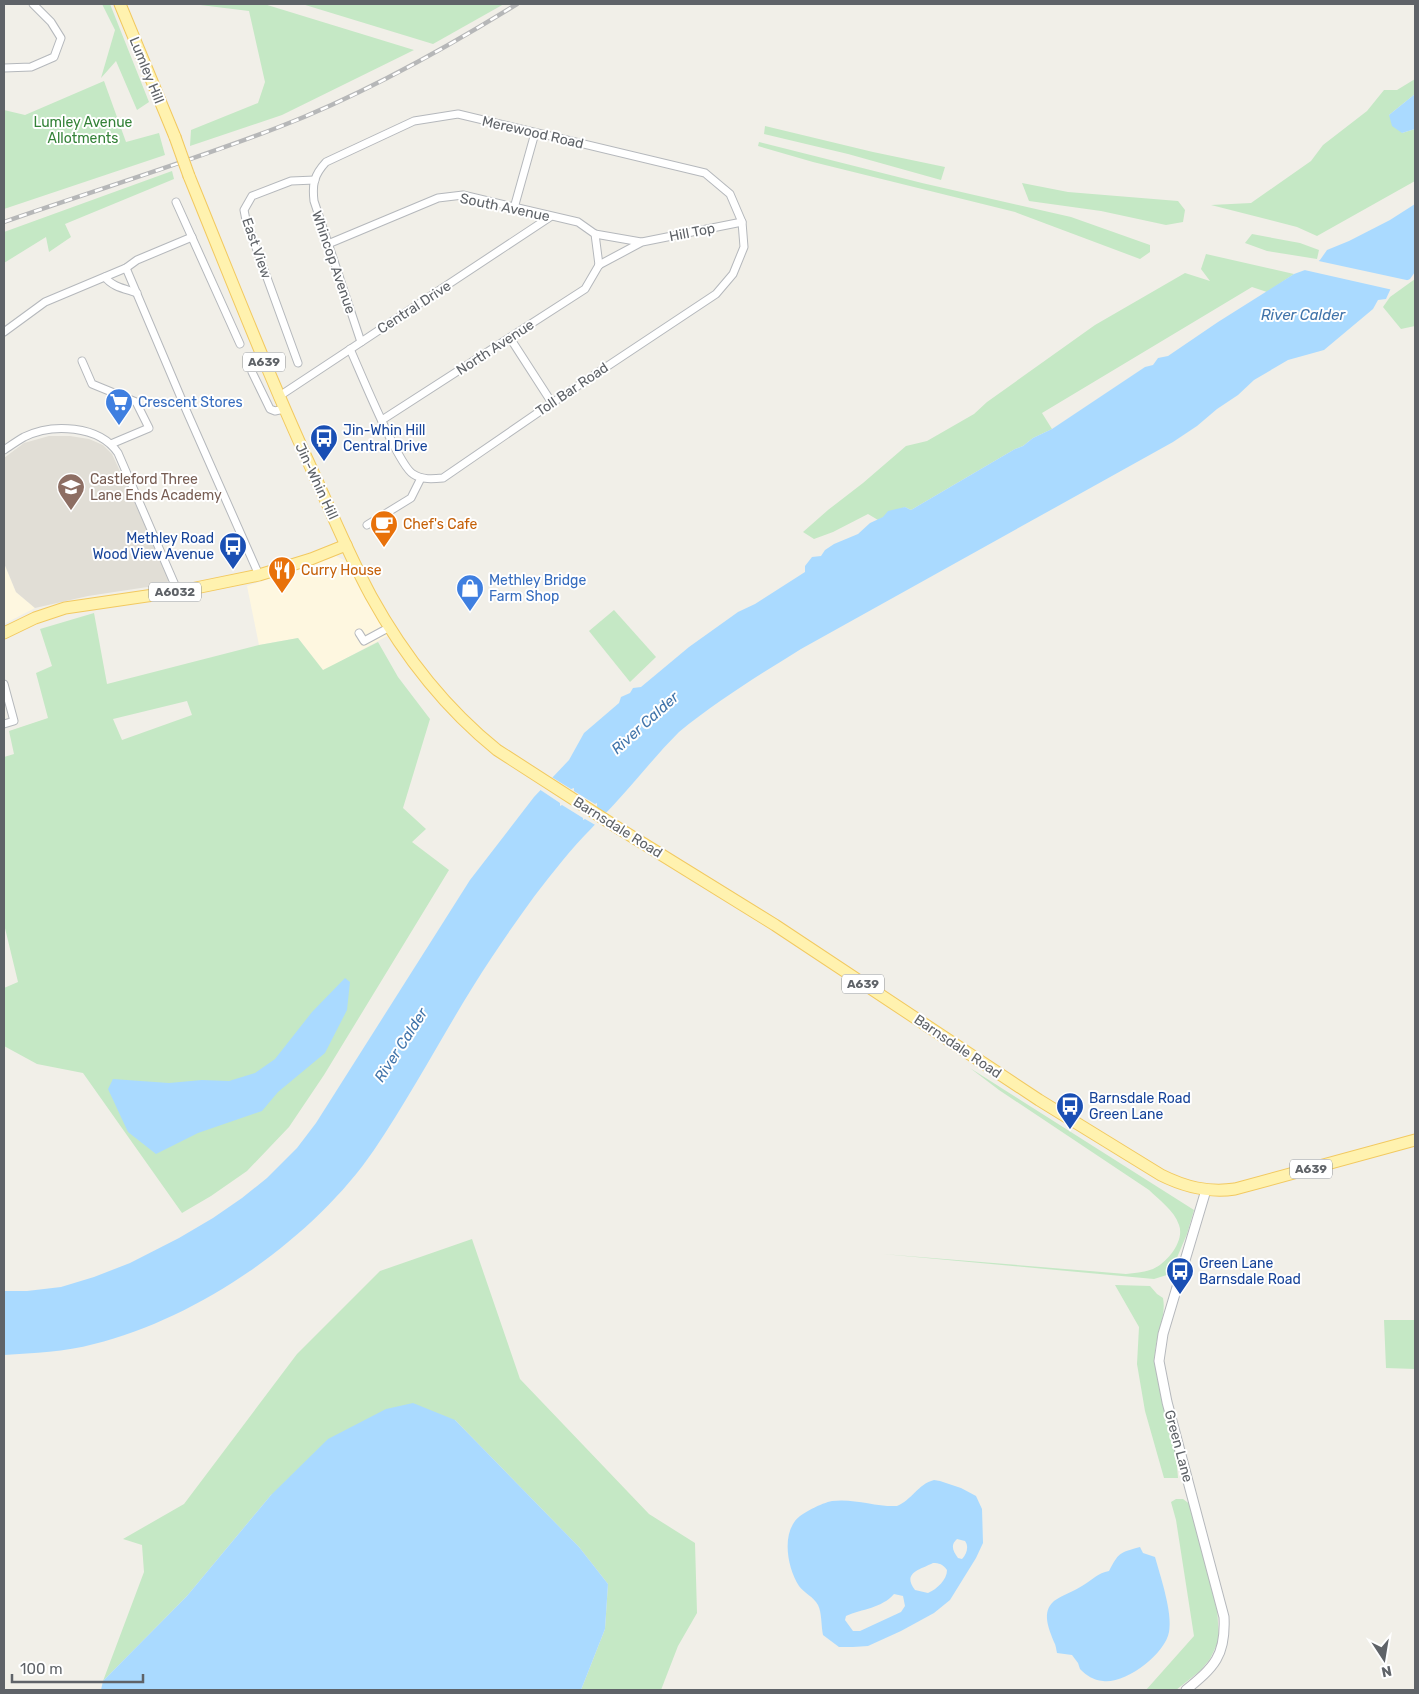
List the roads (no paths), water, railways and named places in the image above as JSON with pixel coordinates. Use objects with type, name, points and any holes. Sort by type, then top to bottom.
[{"type":"main road","name":"Lumley Hill","points":[[120,4],[174,137]]},
{"type":"main road","name":"Jin-Whin Hill","points":[[174,137],[278,397],[371,595],[408,654],[445,702],[480,736],[512,761],[534,775]]},
{"type":"main road","name":"A6032","points":[[4,634],[35,618],[65,608],[178,592],[259,575],[311,559],[346,545]]},
{"type":"main road","name":"Barnsdale Road","points":[[534,775],[775,925],[1039,1100],[1174,1182],[1206,1190],[1235,1189],[1415,1140]]},
{"type":"street","points":[[4,68],[31,67],[54,57],[61,38],[51,22],[33,4]]},
{"type":"street","name":"Merewood Road","points":[[315,180],[317,172],[326,162],[414,121],[458,114],[706,173],[730,194],[742,222]]},
{"type":"street","points":[[514,208],[535,133]]},
{"type":"street","name":"Whincop Avenue","points":[[315,180],[312,191],[314,202],[361,342]]},
{"type":"street","name":"East View","points":[[298,363],[244,210],[252,196],[292,181],[315,180]]},
{"type":"street","name":"South Avenue","points":[[328,244],[438,198],[463,195],[550,217],[578,222],[595,234]]},
{"type":"street","points":[[176,202],[240,344]]},
{"type":"street","name":"Central Drive","points":[[278,397],[550,217]]},
{"type":"street","name":"Hill Top","points":[[599,265],[642,242],[742,222]]},
{"type":"street","name":"Toll Bar Road","points":[[421,478],[443,478],[716,294],[733,274],[744,247],[742,222]]},
{"type":"street","points":[[595,234],[599,265]]},
{"type":"street","name":"Hill Top","points":[[595,234],[642,242]]},
{"type":"street","points":[[4,332],[45,302],[126,268],[137,260],[192,237]]},
{"type":"street","name":"North Avenue","points":[[382,420],[585,289],[599,265]]},
{"type":"street","points":[[126,268],[259,575]]},
{"type":"street","points":[[105,277],[114,285],[137,293]]},
{"type":"street","points":[[510,338],[552,403]]},
{"type":"street","points":[[350,349],[382,420],[407,469],[413,475],[421,478],[411,498],[367,525]]},
{"type":"street","points":[[82,361],[92,384],[136,402],[149,428],[111,444]]},
{"type":"street","points":[[252,372],[270,409],[284,410]]},
{"type":"street","points":[[4,450],[25,436],[53,429],[68,429],[90,433],[111,444],[118,453],[178,592]]},
{"type":"street","points":[[359,633],[364,641],[390,627]]},
{"type":"street","points":[[4,684],[14,720],[4,724]]},
{"type":"street","name":"Green Lane","points":[[1186,1690],[1211,1668],[1219,1655],[1223,1645],[1224,1617],[1165,1392],[1159,1361],[1163,1334],[1206,1190]]},
{"type":"water","points":[[1415,94],[1415,129],[1402,133],[1392,126],[1389,115]]},
{"type":"water","name":"River Calder","points":[[1415,204],[1415,272],[1410,279],[1391,288],[1386,299],[1378,300],[1373,309],[1324,350],[1288,360],[1254,380],[1238,395],[1173,442],[801,649],[723,699],[679,732],[576,845],[544,884],[509,932],[477,981],[374,1150],[349,1183],[286,1244],[250,1271],[213,1295],[134,1332],[72,1349],[4,1355],[4,1291],[27,1291],[61,1287],[130,1263],[213,1218],[267,1178],[297,1148],[316,1123],[470,880],[534,797],[569,760],[584,733],[619,703],[621,697],[630,693],[633,688],[641,687],[689,647],[738,612],[755,604],[805,572],[805,566],[812,557],[821,556],[825,550],[834,544],[858,534],[870,523],[883,517],[888,511],[905,507],[911,510],[1023,446],[1145,367],[1153,365],[1158,358],[1168,356],[1294,274],[1305,270],[1320,260],[1327,250],[1390,220]]},
{"type":"water","points":[[345,978],[350,982],[347,1010],[325,1053],[278,1092],[262,1111],[198,1133],[156,1154],[128,1132],[108,1089],[113,1079],[169,1083],[202,1080],[229,1081],[255,1073],[275,1059],[312,1012]]},
{"type":"water","points":[[413,1403],[455,1420],[579,1547],[608,1584],[605,1629],[581,1690],[101,1690],[103,1681],[187,1596],[271,1495],[328,1439],[386,1409]]},
{"type":"water","points":[[940,1481],[961,1488],[976,1496],[982,1509],[983,1543],[976,1558],[950,1600],[934,1613],[868,1646],[839,1647],[823,1635],[818,1605],[799,1586],[795,1579],[788,1554],[791,1528],[802,1515],[832,1501],[840,1500],[897,1506],[928,1482]],"holes":[[[957,1539],[965,1541],[967,1545],[962,1559],[958,1558],[953,1548]],[[933,1563],[942,1565],[947,1570],[947,1574],[938,1587],[928,1593],[915,1590],[911,1584],[911,1576],[918,1570]],[[894,1594],[903,1596],[905,1606],[901,1612],[860,1631],[853,1631],[845,1620],[846,1616],[878,1605]]]},
{"type":"water","points":[[1140,1547],[1143,1553],[1155,1557],[1168,1605],[1169,1632],[1166,1641],[1160,1649],[1133,1673],[1112,1681],[1096,1680],[1080,1669],[1072,1655],[1057,1653],[1048,1626],[1048,1610],[1050,1605],[1057,1599],[1079,1588],[1098,1575],[1109,1571],[1120,1555]]},
{"type":"railway","points":[[4,222],[211,152],[279,127],[341,101],[401,71],[517,4]]},
{"type":"place","name":"Crescent Stores","points":[[119,426]]},
{"type":"place","name":"Jin-Whin Hill Central Drive","points":[[324,462]]},
{"type":"place","name":"Castleford Three Lane Ends Academy","points":[[71,511]]},
{"type":"place","name":"Chef's Cafe","points":[[384,548]]},
{"type":"place","name":"Methley Road Wood View Avenue","points":[[233,570]]},
{"type":"place","name":"Curry House","points":[[282,594]]},
{"type":"place","name":"Methley Bridge Farm Shop","points":[[470,612]]},
{"type":"place","name":"Barnsdale Road Green Lane","points":[[1070,1130]]},
{"type":"place","name":"Green Lane Barnsdale Road","points":[[1180,1295]]},
{"type":"park label","name":"Lumley Avenue Allotments","points":[[83,130]]}]
